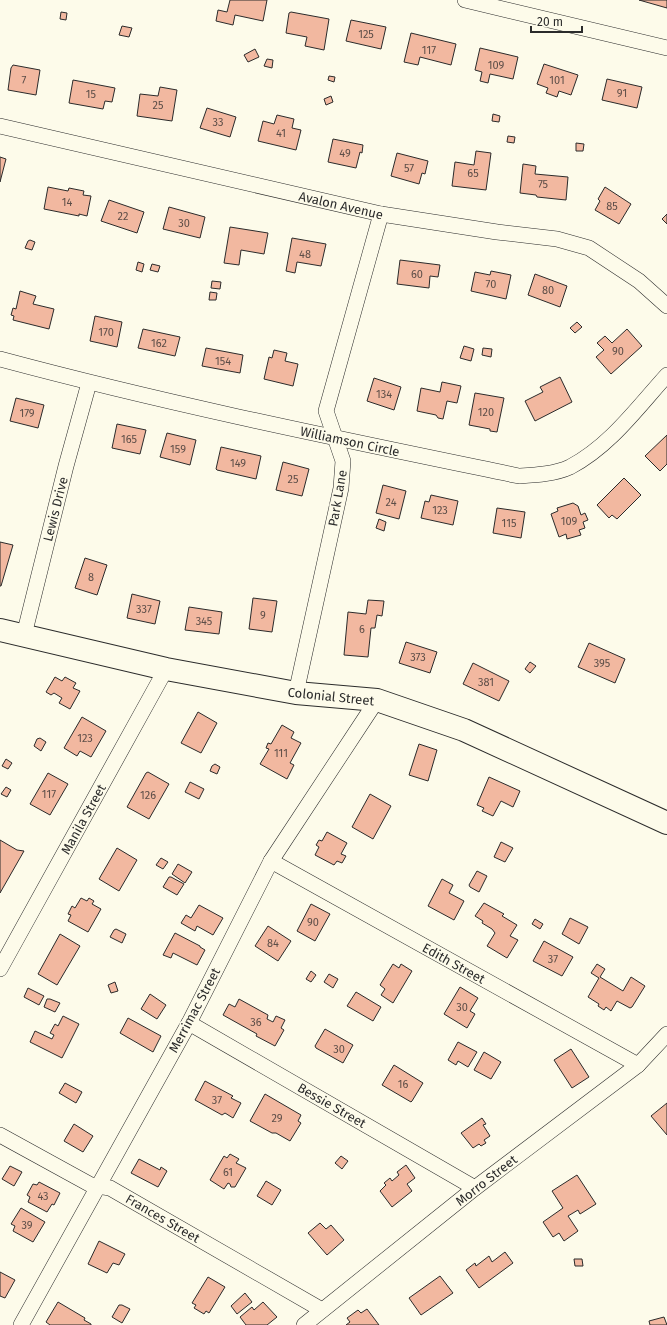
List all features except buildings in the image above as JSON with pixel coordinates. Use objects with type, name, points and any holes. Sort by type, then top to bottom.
[{"type":"street","points":[[465,0],[667,48]]},
{"type":"street","name":"Avalon Avenue","points":[[0,126],[381,214],[496,232],[558,239],[589,248],[639,281],[667,306]]},
{"type":"street","name":"Park Lane","points":[[296,693],[341,488],[343,462],[326,411],[381,214]]},
{"type":"street","name":"Williamson Circle","points":[[0,359],[89,383],[335,438],[519,476],[546,474],[569,467],[604,444],[667,374]]},
{"type":"street","name":"Lewis Drive","points":[[24,635],[66,466],[89,383]]},
{"type":"street","name":"Colonial Street","points":[[0,630],[166,669],[296,693],[377,700],[464,730],[667,823]]},
{"type":"street","name":"Manila Street","points":[[0,969],[166,669]]},
{"type":"street","name":"Merrimac Street","points":[[21,1325],[189,1023],[271,861],[377,700]]},
{"type":"street","name":"Edith Street","points":[[271,861],[638,1065]]},
{"type":"street","name":"Bessie Street","points":[[189,1023],[475,1188]]},
{"type":"street","name":"Morro Street","points":[[304,1325],[475,1188],[638,1065],[667,1034]]},
{"type":"street","name":"Frances Street","points":[[0,1135],[91,1185],[110,1188],[322,1310]]}]
